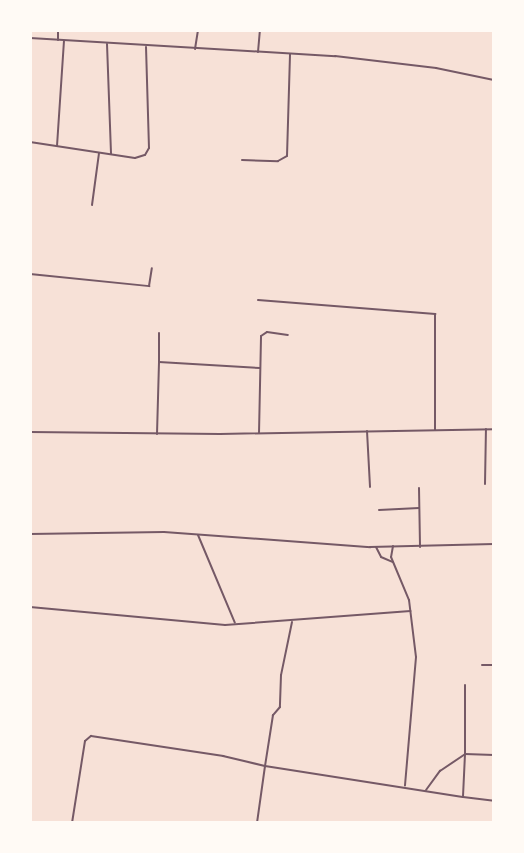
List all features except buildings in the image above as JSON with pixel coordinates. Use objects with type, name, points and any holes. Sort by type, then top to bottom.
[{"type":"street","points":[[58,30],[58,40]]},
{"type":"street","points":[[195,49],[198,30]]},
{"type":"street","points":[[258,52],[260,30]]},
{"type":"street","points":[[30,38],[391,61],[494,80]]},
{"type":"street","points":[[57,146],[64,41]]},
{"type":"street","points":[[107,44],[111,154]]},
{"type":"street","points":[[30,142],[135,158],[148,153],[146,47]]},
{"type":"street","points":[[242,159],[278,161],[287,156],[290,54]]},
{"type":"street","points":[[92,205],[99,153]]},
{"type":"street","points":[[30,274],[148,286],[152,268]]},
{"type":"street","points":[[258,300],[437,315],[435,430]]},
{"type":"street","points":[[157,434],[159,333]]},
{"type":"street","points":[[259,433],[262,333],[288,335]]},
{"type":"street","points":[[159,362],[260,368]]},
{"type":"street","points":[[485,484],[486,429]]},
{"type":"street","points":[[30,432],[157,434],[494,429]]},
{"type":"street","points":[[368,431],[370,487]]},
{"type":"street","points":[[419,488],[420,547]]},
{"type":"street","points":[[379,510],[419,508]]},
{"type":"street","points":[[30,534],[198,535],[376,547],[494,544]]},
{"type":"street","points":[[198,535],[236,625]]},
{"type":"street","points":[[393,546],[393,562],[404,582],[410,611],[417,669],[405,786]]},
{"type":"street","points":[[376,547],[381,557],[393,562]]},
{"type":"street","points":[[30,607],[178,623],[236,625],[410,611]]},
{"type":"street","points":[[257,823],[273,715],[280,707],[281,675],[292,622]]},
{"type":"street","points":[[482,665],[494,665]]},
{"type":"street","points":[[463,797],[465,685]]},
{"type":"street","points":[[72,823],[89,736],[494,801]]},
{"type":"street","points":[[426,790],[440,771],[465,754],[494,755]]}]
